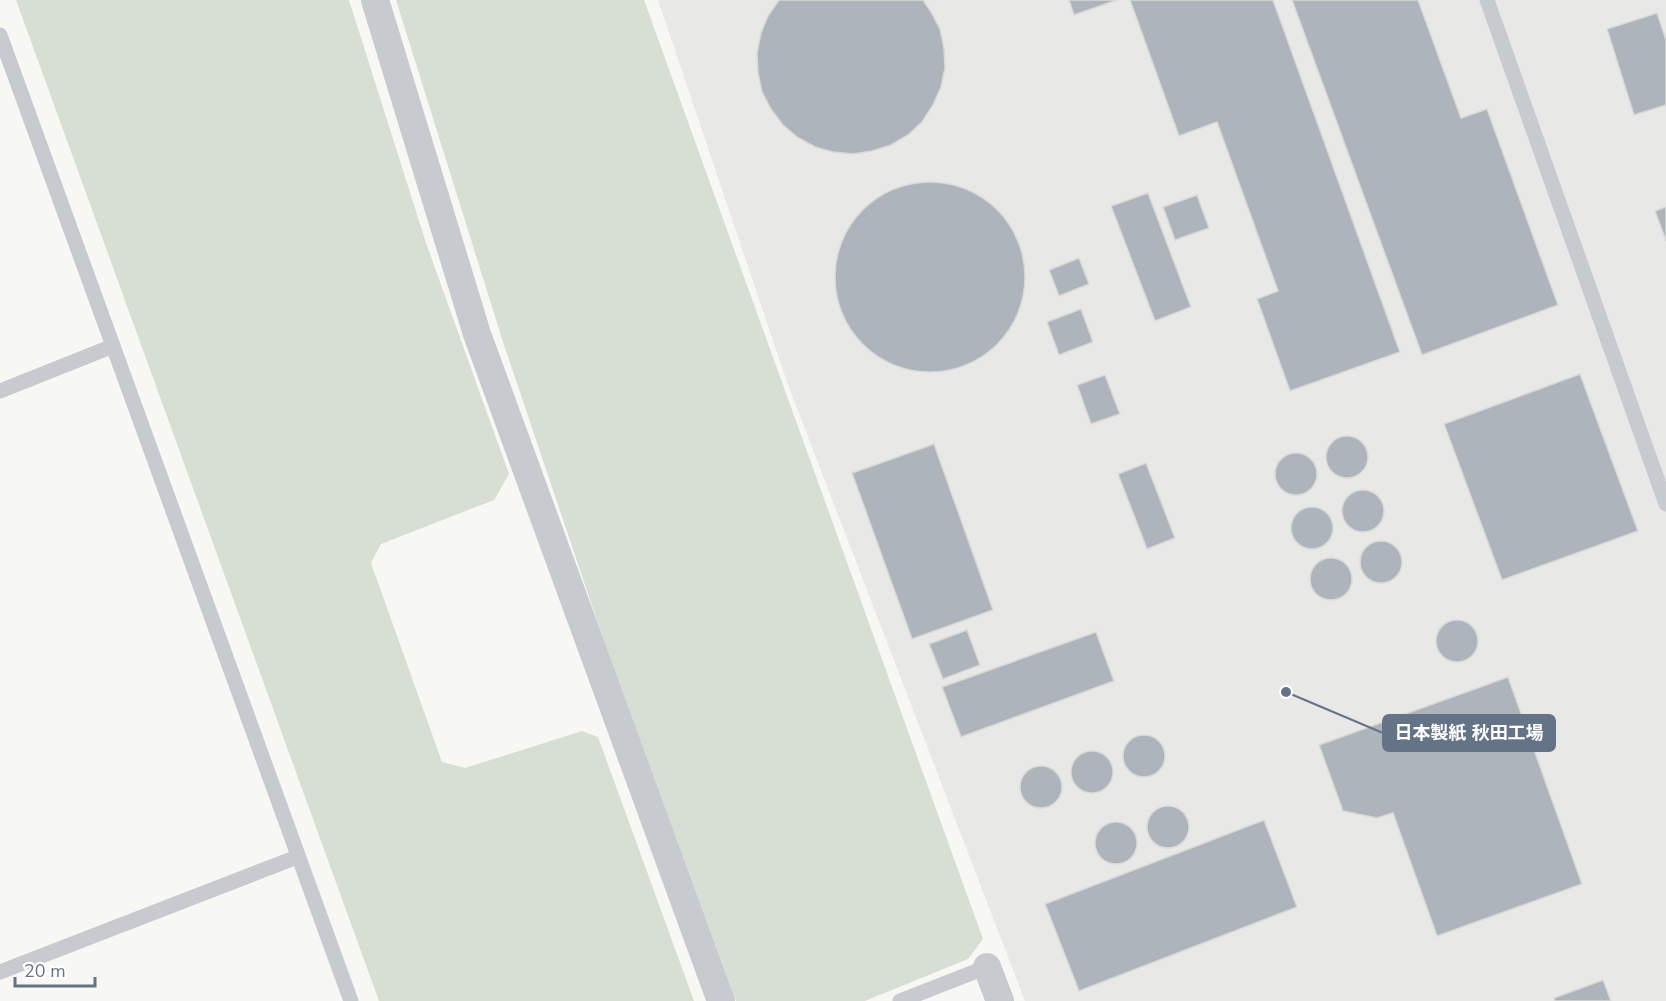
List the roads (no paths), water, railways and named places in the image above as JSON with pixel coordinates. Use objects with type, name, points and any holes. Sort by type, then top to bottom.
[{"type":"street","points":[[375,0],[477,334],[722,1001]]},
{"type":"street","points":[[987,967],[1000,1001]]},
{"type":"lane","points":[[1487,0],[1666,504]]},
{"type":"lane","points":[[0,35],[351,1001]]},
{"type":"lane","points":[[0,391],[113,346]]},
{"type":"lane","points":[[0,972],[297,857]]},
{"type":"lane","points":[[900,1001],[987,967]]},
{"type":"place","name":"日本製紙 秋田工場","points":[[1286,692]]}]
